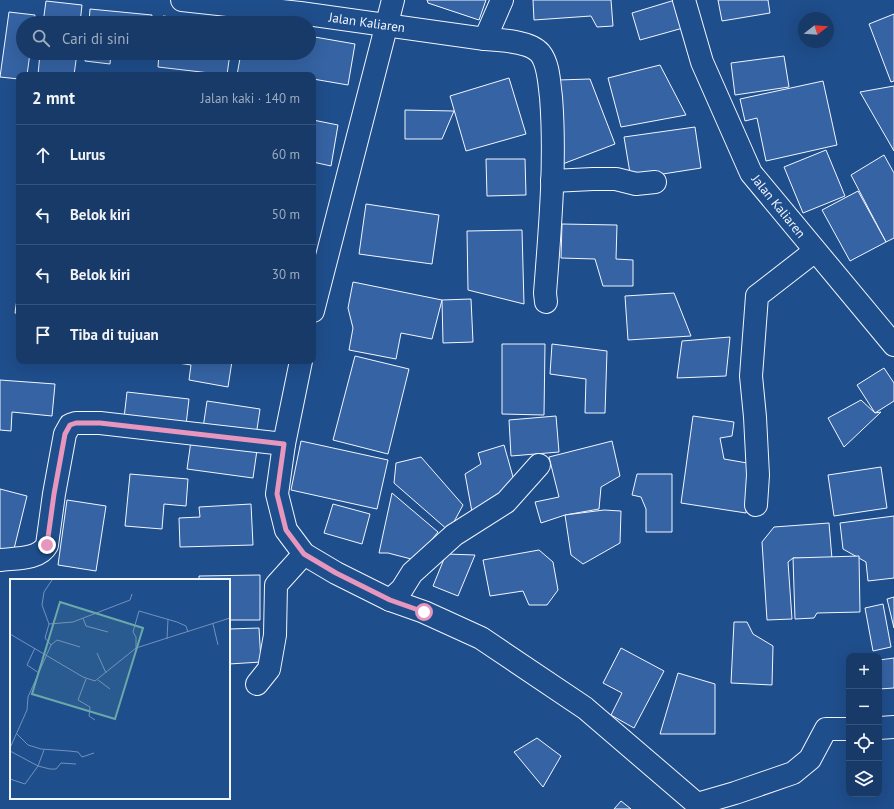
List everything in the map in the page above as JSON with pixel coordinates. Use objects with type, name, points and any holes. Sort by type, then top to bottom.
[{"type":"street","points":[[316,300],[393,0]]},
{"type":"street","points":[[485,39],[502,0]]},
{"type":"street","name":"Jalan Kaliaren","points":[[684,0],[702,62],[751,173],[894,345]]},
{"type":"street","name":"Jalan Kaliaren","points":[[194,1],[300,13],[522,43],[540,52],[548,71],[553,126],[552,181],[545,293],[546,302]]},
{"type":"street","points":[[552,181],[616,179],[636,184],[655,182]]},
{"type":"street","points":[[756,505],[758,475],[751,376],[757,296],[815,250]]},
{"type":"street","points":[[300,364],[284,444],[277,494],[286,530],[304,554],[336,573],[390,600],[424,612],[481,638],[585,708],[698,807],[793,773],[810,759],[826,729],[846,730]]},
{"type":"street","points":[[0,560],[37,555],[44,550],[47,545],[54,494],[65,434],[70,425],[76,423],[100,423],[284,444]]},
{"type":"street","points":[[390,600],[402,589],[412,573],[423,563],[454,535],[506,502],[539,465]]},
{"type":"street","points":[[257,684],[269,669],[276,635],[276,585],[304,554]]},
{"type":"street","points":[[882,728],[894,727]]},
{"type":"building","points":[[427,0],[486,0],[479,20],[428,3]]},
{"type":"building","points":[[533,0],[611,0],[613,26],[597,27],[591,16],[534,20]]},
{"type":"building","points":[[675,0],[683,28],[640,40],[632,13]]},
{"type":"building","points":[[718,0],[768,0],[770,13],[722,21]]},
{"type":"building","points":[[46,1],[82,5],[81,16],[44,16]]},
{"type":"building","points":[[90,9],[152,15],[152,16],[90,16]]},
{"type":"building","points":[[9,12],[35,15],[16,16],[16,60],[29,60],[27,72],[16,72],[16,79],[0,77]]},
{"type":"building","points":[[894,14],[894,81],[891,82],[869,24]]},
{"type":"building","points":[[316,37],[355,44],[348,85],[316,80],[316,72],[238,72],[240,60],[316,60]]},
{"type":"building","points":[[784,56],[789,87],[735,95],[731,63]]},
{"type":"building","points":[[39,60],[76,60],[74,72],[38,72]]},
{"type":"building","points":[[85,60],[110,60],[110,64]]},
{"type":"building","points":[[158,60],[229,60],[227,72],[201,72],[158,67]]},
{"type":"building","points":[[660,65],[686,115],[621,127],[608,78]]},
{"type":"building","points":[[509,78],[526,134],[466,151],[450,96]]},
{"type":"building","points":[[590,79],[615,144],[560,165],[558,80]]},
{"type":"building","points":[[823,81],[837,145],[766,161],[757,118],[745,121],[740,99]]},
{"type":"building","points":[[894,86],[894,151],[860,92]]},
{"type":"building","points":[[405,110],[454,111],[442,139],[405,139]]},
{"type":"building","points":[[316,121],[338,125],[331,166],[316,163]]},
{"type":"building","points":[[695,127],[701,168],[631,179],[624,137]]},
{"type":"building","points":[[826,150],[845,196],[803,213],[784,167]]},
{"type":"building","points":[[884,155],[894,173],[894,238],[886,242],[851,175]]},
{"type":"building","points":[[486,159],[525,159],[526,195],[487,196]]},
{"type":"building","points":[[858,191],[886,242],[850,261],[822,210]]},
{"type":"building","points":[[366,204],[439,215],[432,264],[359,254]]},
{"type":"building","points":[[562,224],[617,225],[616,259],[633,260],[633,286],[603,286],[595,259],[561,258]]},
{"type":"building","points":[[522,230],[524,304],[468,290],[467,231]]},
{"type":"building","points":[[353,282],[442,300],[432,339],[401,333],[396,359],[349,350],[353,328],[348,308]]},
{"type":"building","points":[[674,293],[691,336],[628,340],[625,296]]},
{"type":"building","points":[[471,299],[473,342],[443,343],[442,300]]},
{"type":"building","points":[[730,337],[726,376],[677,378],[682,341]]},
{"type":"building","points":[[502,344],[545,344],[544,415],[502,414]]},
{"type":"building","points":[[552,344],[607,351],[605,413],[585,413],[586,379],[550,374]]},
{"type":"building","points":[[355,356],[409,369],[388,454],[333,440]]},
{"type":"building","points":[[184,364],[232,364],[228,387],[189,380],[191,365]]},
{"type":"building","points":[[884,368],[894,383],[894,401],[875,413],[857,385]]},
{"type":"building","points":[[0,380],[55,384],[52,416],[12,412],[11,431],[0,430]]},
{"type":"building","points":[[127,392],[189,399],[186,425],[124,418]]},
{"type":"building","points":[[861,400],[875,413],[881,412],[844,447],[828,418]]},
{"type":"building","points":[[207,401],[260,409],[256,436],[203,428]]},
{"type":"building","points":[[556,416],[559,452],[511,456],[509,420]]},
{"type":"building","points":[[693,416],[734,422],[732,436],[720,438],[724,459],[753,464],[746,513],[681,503]]},
{"type":"building","points":[[191,441],[257,450],[253,478],[187,469]]},
{"type":"building","points":[[301,441],[388,460],[377,509],[291,490]]},
{"type":"building","points":[[612,441],[620,476],[601,487],[599,509],[565,515],[541,523],[535,502],[559,497],[549,457]]},
{"type":"building","points":[[504,445],[515,484],[472,512],[465,474],[481,464],[478,453]]},
{"type":"building","points":[[421,457],[463,505],[449,531],[394,483],[396,463]]},
{"type":"building","points":[[881,467],[887,508],[834,516],[828,475]]},
{"type":"building","points":[[130,474],[188,479],[186,506],[164,504],[162,529],[125,526]]},
{"type":"building","points":[[637,474],[672,474],[672,532],[646,532],[646,509],[641,497],[632,495]]},
{"type":"building","points":[[0,489],[27,496],[13,553],[0,550]]},
{"type":"building","points":[[392,493],[438,532],[415,560],[388,553],[379,553]]},
{"type":"building","points":[[67,500],[106,506],[96,571],[58,565]]},
{"type":"building","points":[[251,504],[253,545],[180,547],[179,518],[200,517],[199,507]]},
{"type":"building","points":[[333,504],[370,514],[362,544],[324,533]]},
{"type":"building","points":[[604,510],[621,511],[620,543],[583,564],[571,555],[565,515]]},
{"type":"building","points":[[894,516],[894,578],[868,581],[866,562],[843,549],[840,523]]},
{"type":"building","points":[[829,523],[832,559],[793,558],[788,562],[792,619],[767,620],[762,542],[774,527]]},
{"type":"building","points":[[539,550],[553,562],[558,590],[547,605],[529,605],[523,591],[490,596],[483,560]]},
{"type":"building","points":[[446,554],[475,555],[458,596],[433,586]]},
{"type":"building","points":[[859,556],[860,612],[817,613],[814,618],[795,619],[793,558]]},
{"type":"building","points":[[260,575],[260,620],[230,620],[230,579],[199,579],[199,576]]},
{"type":"building","points":[[894,597],[894,628],[887,599]]},
{"type":"building","points":[[883,604],[891,647],[873,651],[865,608]]},
{"type":"building","points":[[734,622],[747,622],[753,634],[773,646],[772,685],[731,683]]},
{"type":"building","points":[[259,628],[261,662],[230,664],[230,629]]},
{"type":"building","points":[[621,648],[664,671],[634,728],[611,715],[622,693],[603,683]]},
{"type":"building","points":[[894,658],[894,688],[882,689],[882,660]]},
{"type":"building","points":[[678,673],[715,684],[715,734],[660,734]]},
{"type":"building","points":[[537,738],[561,756],[543,787],[514,752]]},
{"type":"building","points":[[621,801],[631,809],[614,809]]},
{"type":"route","points":[[47,545],[54,494],[65,434],[70,425],[76,423],[100,423],[284,444],[277,494],[286,530],[304,554],[336,573],[390,600],[424,612]]}]
